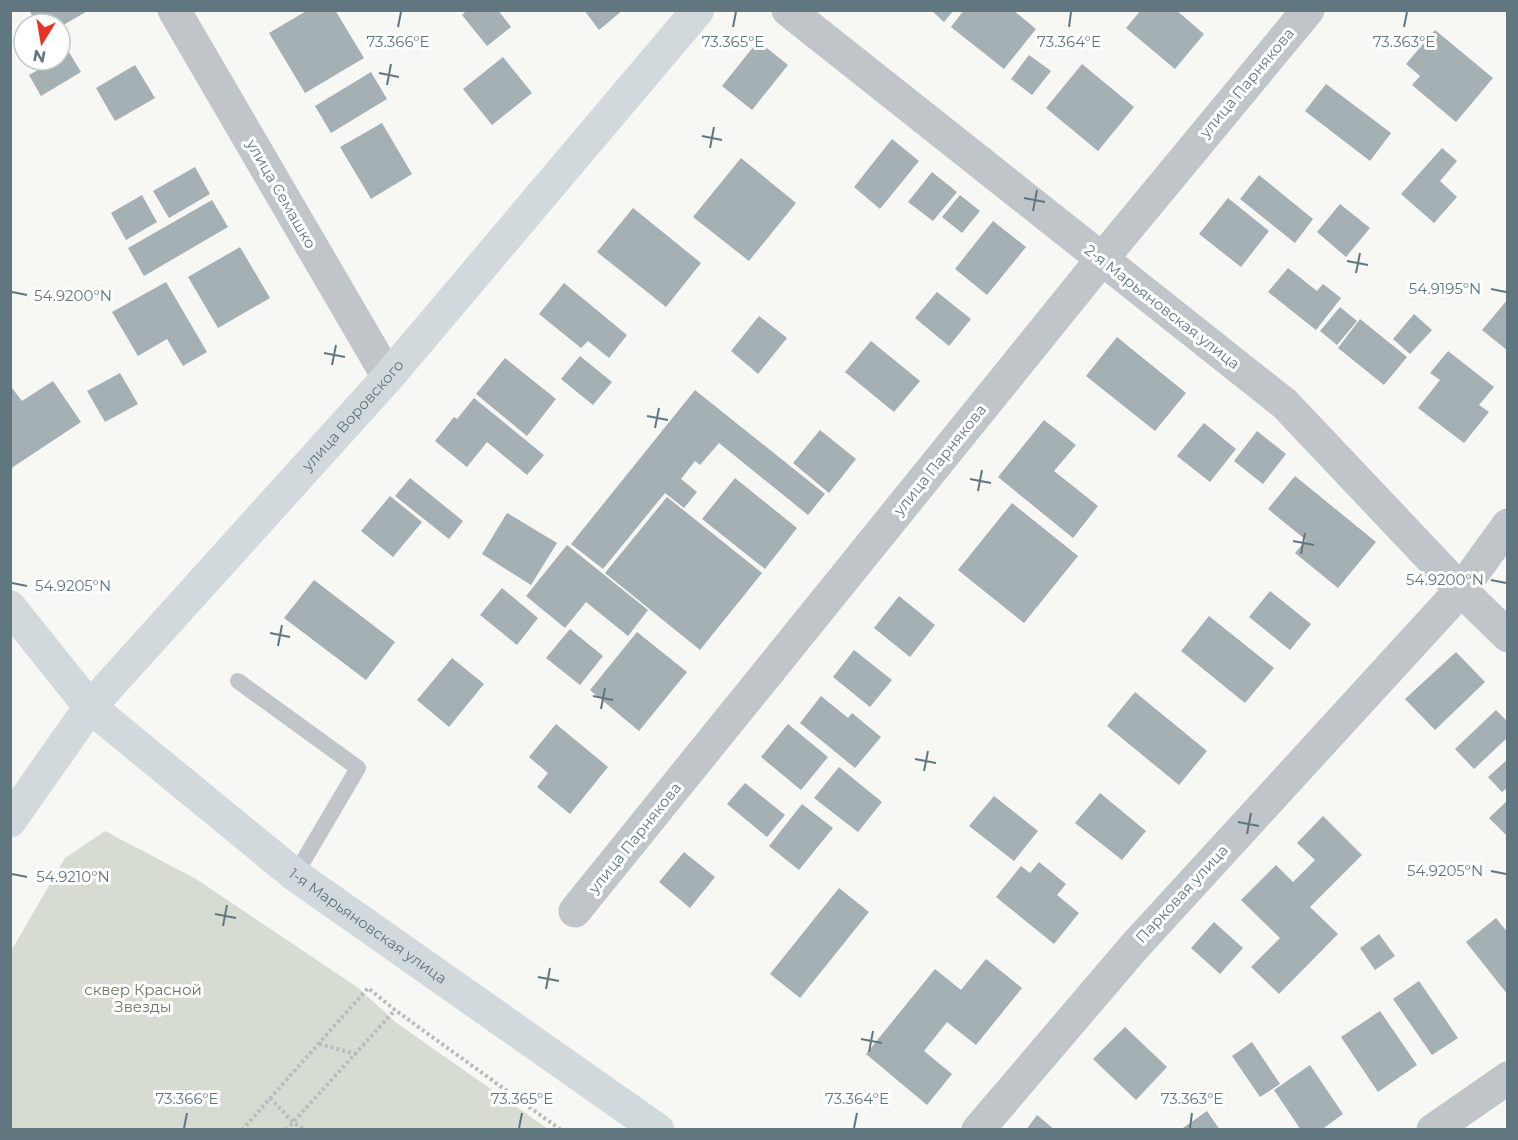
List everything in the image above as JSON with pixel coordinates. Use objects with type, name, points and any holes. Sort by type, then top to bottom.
[{"type":"main road","name":"улица Воровского","points":[[10,821],[90,707],[388,377],[698,10]]},
{"type":"main road","name":"1-я Марьяновская улица","points":[[10,607],[90,707],[295,875],[658,1130]]},
{"type":"street","name":"улица Семашко","points":[[174,10],[388,377]]},
{"type":"street","name":"2-я Марьяновская улица","points":[[788,10],[1285,404],[1461,590],[1508,636]]},
{"type":"street","name":"улица Парнякова","points":[[575,911],[1102,259],[1308,10]]},
{"type":"street","name":"Парковая улица","points":[[978,1130],[1134,947],[1461,590],[1508,525]]},
{"type":"street","points":[[1433,1130],[1508,1078]]},
{"type":"lane","points":[[238,681],[358,768],[295,875]]},
{"type":"path","points":[[242,1130],[369,988],[395,1010],[561,1130]]},
{"type":"path","points":[[286,1130],[395,1010]]},
{"type":"path","points":[[319,1044],[356,1054]]},
{"type":"path","points":[[270,1098],[304,1130]]},
{"type":"green space","name":"сквер Красной Звезды","points":[[105,831],[196,879],[357,987],[398,1024],[548,1129],[11,1129],[11,951],[65,858]]},
{"type":"building","points":[[29,10],[89,10],[72,20],[72,12],[30,12]]},
{"type":"building","points":[[308,10],[335,10],[364,58],[305,93],[269,33]]},
{"type":"building","points":[[467,10],[498,10],[511,27],[487,46],[462,15]]},
{"type":"building","points":[[584,10],[623,10],[599,30]]},
{"type":"building","points":[[931,10],[954,10],[944,22]]},
{"type":"building","points":[[964,10],[1013,10],[1036,29],[1004,69],[951,27]]},
{"type":"building","points":[[1141,10],[1176,10],[1204,34],[1175,69],[1126,28]]},
{"type":"building","points":[[1435,30],[1493,78],[1456,122],[1412,85],[1420,76],[1406,64]]},
{"type":"building","points":[[758,41],[788,65],[752,110],[722,86]]},
{"type":"building","points":[[1029,55],[1051,71],[1032,95],[1011,79]]},
{"type":"building","points":[[72,57],[81,72],[41,96],[29,75],[34,72],[72,72]]},
{"type":"building","points":[[503,57],[532,93],[492,125],[463,89]]},
{"type":"building","points":[[1082,64],[1134,107],[1098,151],[1046,108]]},
{"type":"building","points":[[135,65],[155,98],[115,121],[96,88]]},
{"type":"building","points":[[371,72],[387,99],[331,133],[315,106]]},
{"type":"building","points":[[1326,84],[1391,133],[1370,161],[1305,111]]},
{"type":"building","points":[[382,123],[412,174],[371,199],[340,147]]},
{"type":"building","points":[[892,139],[919,161],[880,209],[854,187]]},
{"type":"building","points":[[1442,148],[1457,161],[1440,181],[1457,197],[1434,223],[1401,194]]},
{"type":"building","points":[[741,158],[796,203],[749,261],[693,217]]},
{"type":"building","points":[[195,167],[210,194],[169,218],[153,191]]},
{"type":"building","points":[[932,172],[957,192],[933,221],[908,202]]},
{"type":"building","points":[[1259,175],[1313,219],[1295,243],[1240,199]]},
{"type":"building","points":[[142,195],[157,222],[126,240],[111,213]]},
{"type":"building","points":[[960,195],[980,211],[962,233],[942,217]]},
{"type":"building","points":[[1228,198],[1269,231],[1241,267],[1199,234]]},
{"type":"building","points":[[212,200],[228,227],[144,276],[128,248]]},
{"type":"building","points":[[1340,204],[1370,228],[1346,257],[1317,232]]},
{"type":"building","points":[[633,208],[701,263],[666,307],[597,252]]},
{"type":"building","points":[[993,221],[1026,247],[987,295],[955,269]]},
{"type":"building","points":[[240,247],[270,298],[218,328],[188,277]]},
{"type":"building","points":[[1288,268],[1317,291],[1323,284],[1341,298],[1316,330],[1268,292]]},
{"type":"building","points":[[166,282],[207,352],[183,366],[167,339],[138,356],[112,312]]},
{"type":"building","points":[[564,283],[627,335],[609,358],[588,341],[581,348],[539,314]]},
{"type":"building","points":[[937,292],[971,319],[949,346],[915,318]]},
{"type":"building","points":[[1508,299],[1508,351],[1482,330]]},
{"type":"building","points":[[1340,307],[1357,321],[1337,345],[1320,331]]},
{"type":"building","points":[[1414,314],[1432,330],[1410,354],[1393,339]]},
{"type":"building","points":[[759,316],[787,338],[758,374],[731,351]]},
{"type":"building","points":[[1360,319],[1407,357],[1384,385],[1338,348]]},
{"type":"building","points":[[1117,337],[1186,393],[1155,431],[1086,376]]},
{"type":"building","points":[[871,341],[920,381],[894,412],[845,372]]},
{"type":"building","points":[[1448,351],[1494,387],[1479,405],[1489,412],[1464,443],[1418,408],[1440,380],[1430,373]]},
{"type":"building","points":[[580,356],[612,382],[593,405],[561,379]]},
{"type":"building","points":[[505,358],[556,399],[527,436],[476,394]]},
{"type":"building","points":[[120,373],[138,404],[105,422],[87,391]]},
{"type":"building","points":[[53,381],[81,422],[10,469],[10,389],[12,388],[22,401]]},
{"type":"building","points":[[695,390],[825,494],[808,515],[719,443],[700,465],[695,461],[681,479],[697,492],[684,508],[665,493],[603,569],[571,544]]},
{"type":"building","points":[[474,398],[544,455],[527,475],[487,442],[467,467],[435,441],[454,417],[457,419]]},
{"type":"building","points":[[1044,420],[1076,445],[1054,471],[1098,506],[1073,538],[998,477]]},
{"type":"building","points":[[1204,423],[1236,449],[1210,482],[1177,456]]},
{"type":"building","points":[[820,430],[856,459],[829,493],[793,463]]},
{"type":"building","points":[[1257,431],[1286,454],[1263,484],[1234,461]]},
{"type":"building","points":[[1295,476],[1376,542],[1338,588],[1295,553],[1306,540],[1268,509]]},
{"type":"building","points":[[410,478],[463,521],[449,539],[395,496]]},
{"type":"building","points":[[735,478],[797,528],[765,569],[702,519]]},
{"type":"building","points":[[390,496],[422,522],[393,557],[361,531]]},
{"type":"building","points":[[667,497],[762,573],[700,650],[605,573]]},
{"type":"building","points":[[1012,503],[1078,556],[1024,623],[958,570]]},
{"type":"building","points":[[507,513],[557,543],[531,585],[482,554]]},
{"type":"building","points":[[567,545],[648,610],[628,636],[586,602],[565,628],[526,596]]},
{"type":"building","points":[[314,580],[395,642],[366,680],[284,618]]},
{"type":"building","points":[[502,588],[538,618],[517,645],[480,615]]},
{"type":"building","points":[[1270,591],[1311,624],[1290,650],[1249,617]]},
{"type":"building","points":[[899,596],[935,625],[910,657],[874,628]]},
{"type":"building","points":[[1209,616],[1274,668],[1245,703],[1181,651]]},
{"type":"building","points":[[570,629],[603,656],[580,685],[546,658]]},
{"type":"building","points":[[637,632],[687,672],[639,731],[590,690]]},
{"type":"building","points":[[854,650],[892,680],[870,707],[833,677]]},
{"type":"building","points":[[1456,652],[1485,682],[1435,730],[1405,699]]},
{"type":"building","points":[[452,658],[484,684],[449,727],[417,700]]},
{"type":"building","points":[[1135,692],[1207,751],[1179,785],[1107,726]]},
{"type":"building","points":[[821,696],[848,718],[852,713],[881,737],[855,768],[800,723]]},
{"type":"building","points":[[1496,710],[1508,722],[1508,737],[1474,769],[1455,749]]},
{"type":"building","points":[[556,724],[608,767],[570,814],[537,787],[548,773],[529,757]]},
{"type":"building","points":[[788,724],[828,757],[801,790],[761,757]]},
{"type":"building","points":[[1508,759],[1508,787],[1502,792],[1488,777]]},
{"type":"building","points":[[839,767],[882,802],[858,832],[814,798]]},
{"type":"building","points":[[745,783],[785,815],[767,837],[727,804]]},
{"type":"building","points":[[1100,793],[1146,831],[1122,860],[1075,823]]},
{"type":"building","points":[[994,796],[1038,831],[1014,861],[969,826]]},
{"type":"building","points":[[1508,800],[1508,837],[1489,818]]},
{"type":"building","points":[[802,804],[833,828],[799,870],[769,846]]},
{"type":"building","points":[[1323,816],[1362,855],[1310,907],[1338,934],[1279,994],[1251,967],[1280,938],[1241,900],[1276,865],[1293,882],[1315,860],[1297,843]]},
{"type":"building","points":[[684,852],[715,877],[690,908],[659,882]]},
{"type":"building","points":[[1039,862],[1066,884],[1057,895],[1079,913],[1054,944],[996,897],[1021,866],[1030,873]]},
{"type":"building","points":[[839,888],[869,912],[800,998],[770,974]]},
{"type":"building","points":[[1496,918],[1508,933],[1508,995],[1466,942]]},
{"type":"building","points":[[1214,922],[1243,948],[1220,974],[1191,948]]},
{"type":"building","points":[[1379,934],[1395,956],[1375,970],[1360,948]]},
{"type":"building","points":[[986,959],[1022,988],[976,1045],[947,1022],[924,1051],[952,1074],[927,1105],[866,1054],[935,969],[961,990]]},
{"type":"building","points":[[1419,981],[1458,1038],[1432,1055],[1393,999]]},
{"type":"building","points":[[1380,1011],[1417,1065],[1378,1092],[1341,1037]]},
{"type":"building","points":[[1125,1027],[1167,1067],[1136,1100],[1093,1059]]},
{"type":"building","points":[[1252,1042],[1280,1084],[1260,1097],[1232,1056]]},
{"type":"building","points":[[1310,1065],[1343,1114],[1321,1130],[1301,1130],[1274,1090]]},
{"type":"building","points":[[1207,1111],[1220,1130],[1180,1130]]},
{"type":"building","points":[[1037,1115],[1055,1130],[1026,1130]]}]
